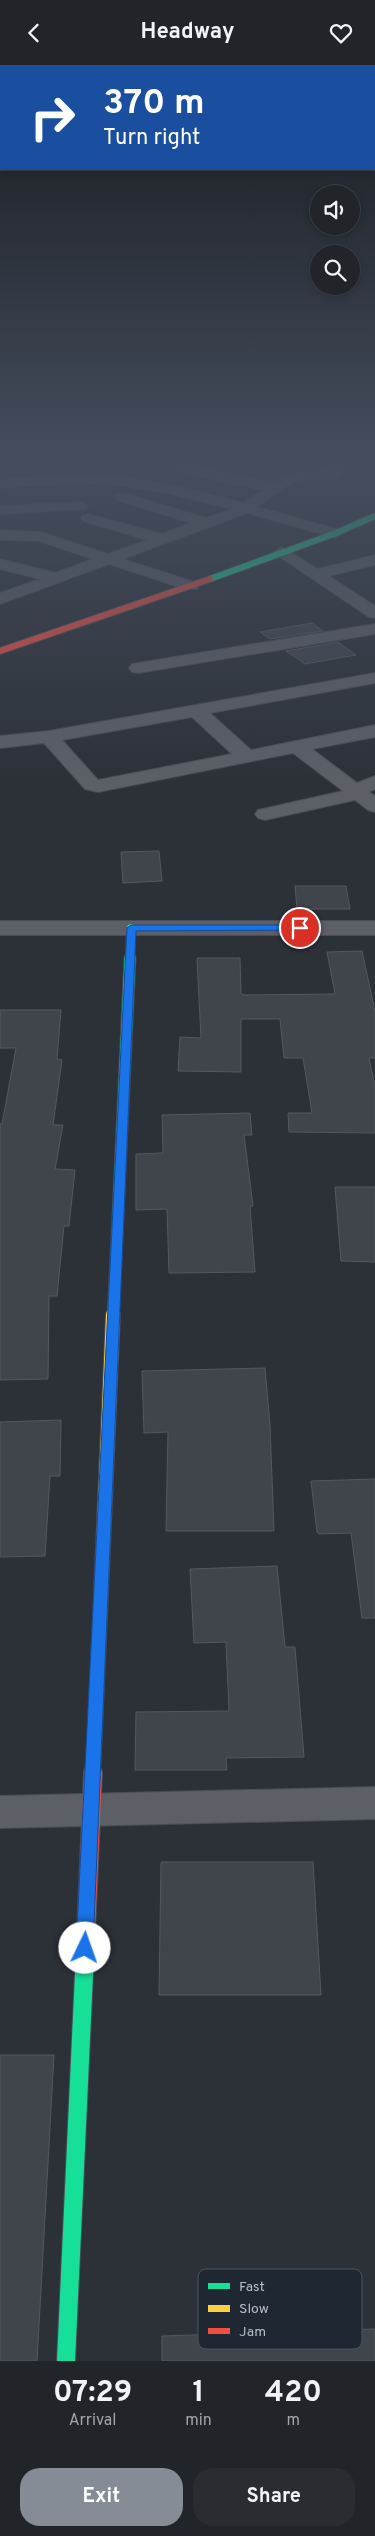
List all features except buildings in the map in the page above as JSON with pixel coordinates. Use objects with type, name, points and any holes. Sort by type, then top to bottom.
[{"type":"street","points":[[32,572],[55,578]]},
{"type":"street","points":[[0,599],[71,572]]},
{"type":"street","points":[[148,572],[191,586]]},
{"type":"street","points":[[0,651],[228,572]]},
{"type":"street","points":[[313,572],[375,613]]},
{"type":"street","points":[[316,574],[324,572]]},
{"type":"street","points":[[138,668],[375,629]]},
{"type":"street","points":[[0,743],[49,737],[375,677]]},
{"type":"street","points":[[349,683],[368,695]]},
{"type":"street","points":[[196,710],[247,757]]},
{"type":"street","points":[[49,737],[92,785],[98,786],[375,731]]},
{"type":"street","points":[[297,747],[375,807]]},
{"type":"street","points":[[265,814],[357,793],[362,787],[375,782]]},
{"type":"street","points":[[0,928],[375,928]]},
{"type":"street","points":[[66,2361],[131,928]]},
{"type":"street","points":[[0,1812],[375,1803]]},
{"type":"traffic: fast","points":[[210,579],[229,572]]},
{"type":"traffic: fast","points":[[115,1279],[131,928]]},
{"type":"traffic: fast","points":[[66,2361],[86,1931]]},
{"type":"traffic: slow","points":[[100,1617],[115,1279]]},
{"type":"traffic: jam","points":[[0,651],[210,579]]},
{"type":"traffic: jam","points":[[86,1931],[100,1617]]},
{"type":"route","points":[[85,1948],[131,928],[300,928]]}]
